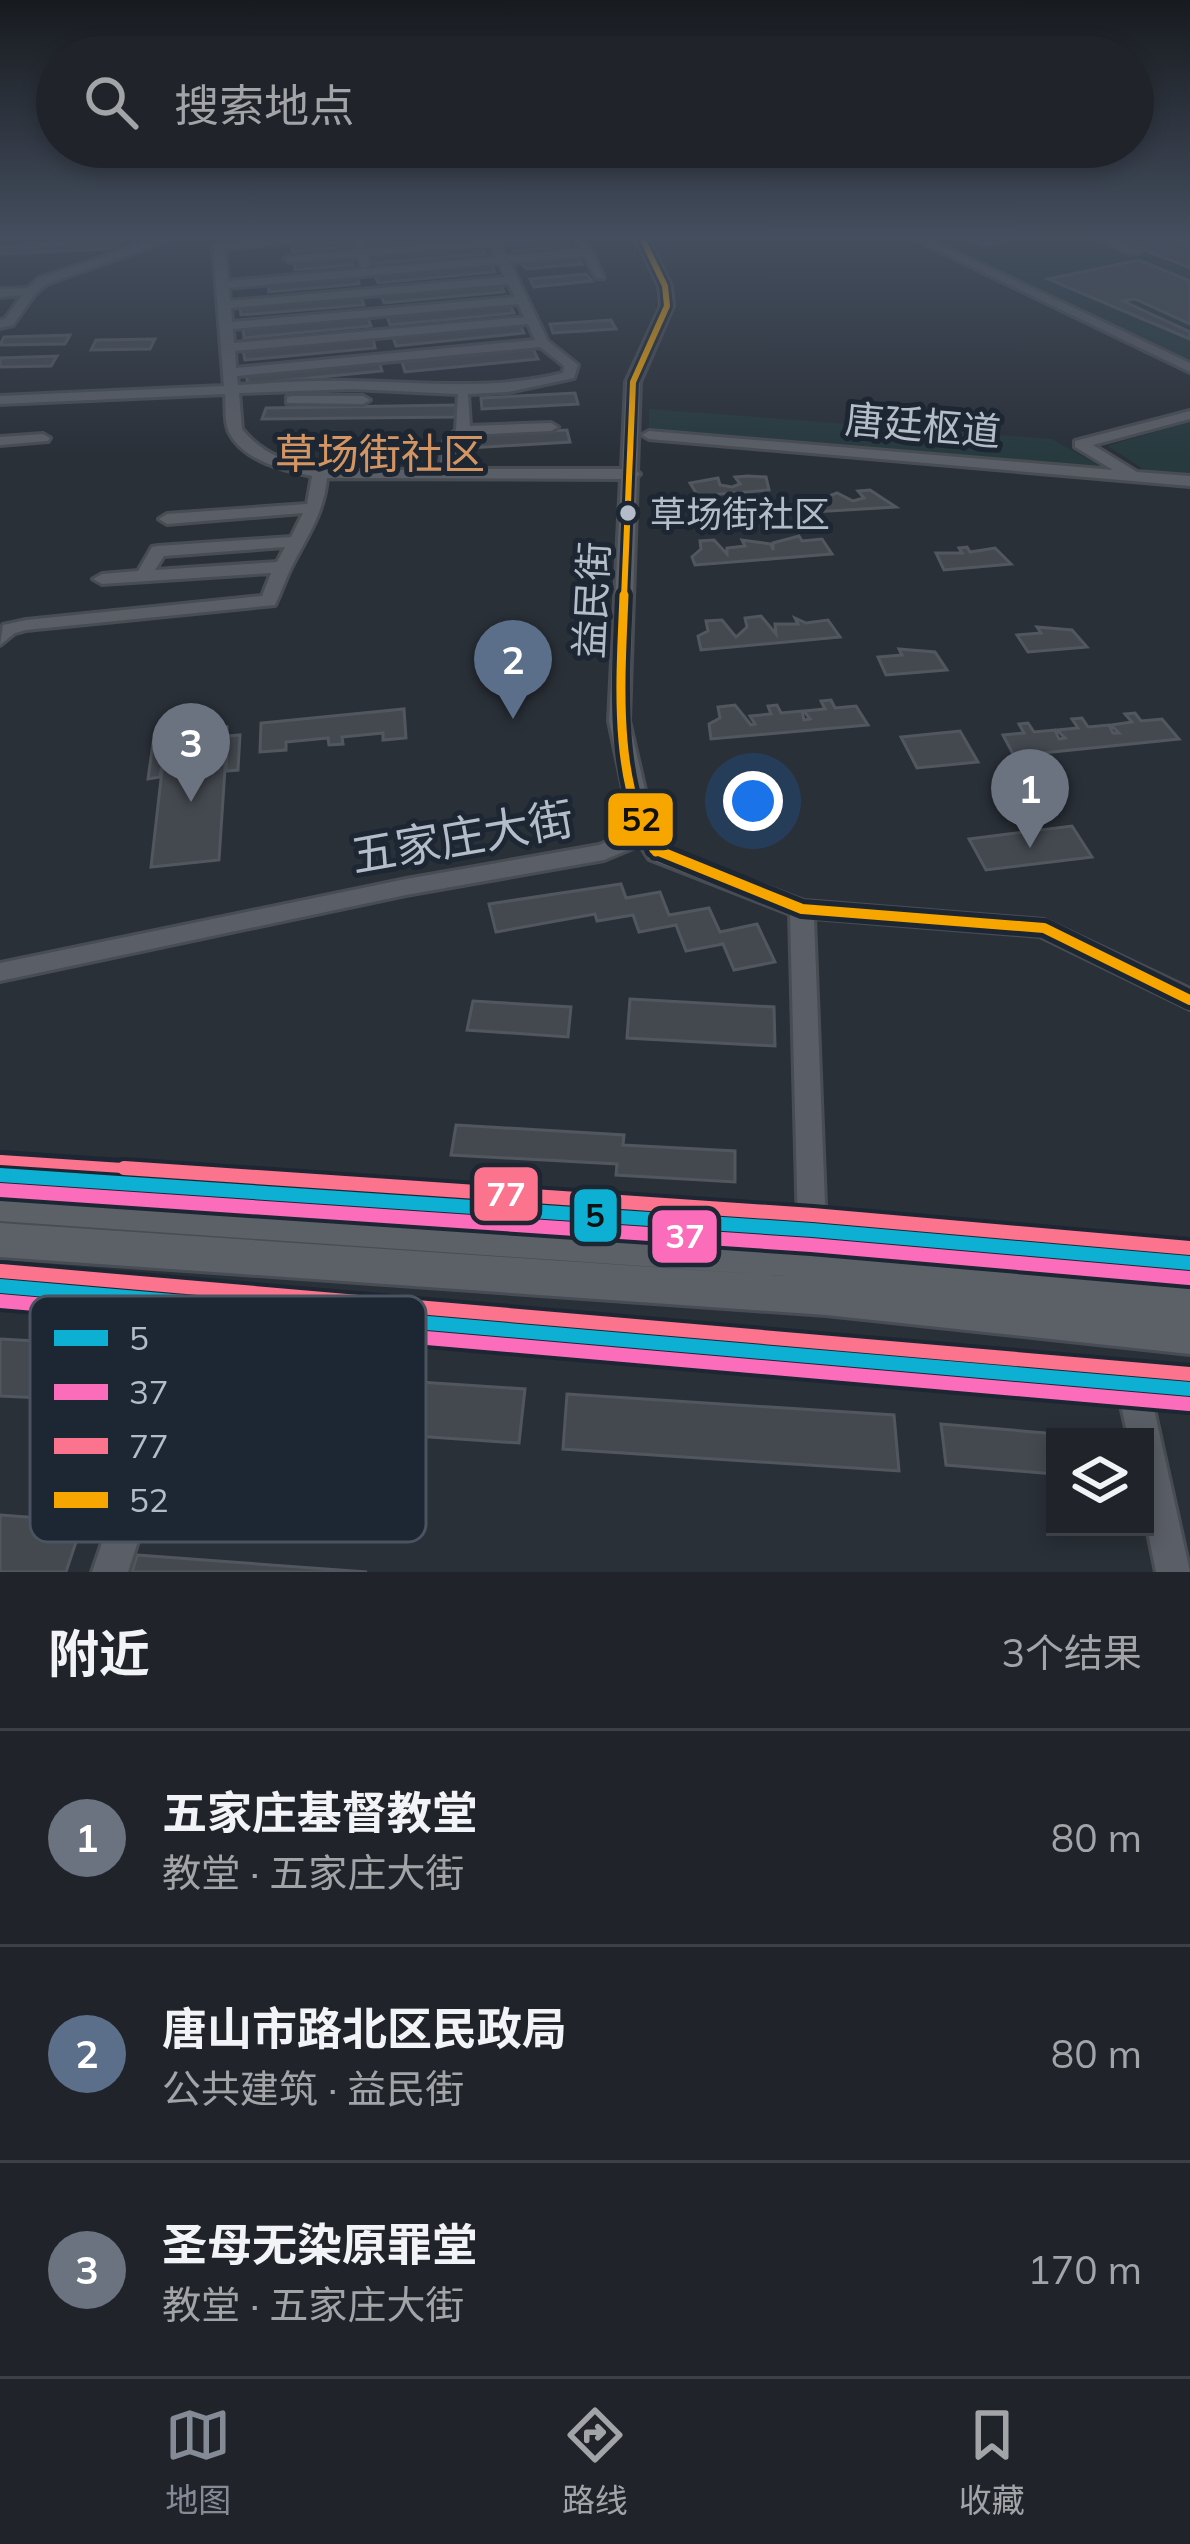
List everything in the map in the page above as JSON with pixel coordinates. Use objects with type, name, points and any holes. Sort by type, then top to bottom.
[{"type":"main road","points":[[0,1175],[812,1230],[1190,1263]]},
{"type":"main road","points":[[0,1205],[812,1261],[1190,1301]]},
{"type":"main road","points":[[0,1240],[826,1298],[1190,1335]]},
{"type":"main road","points":[[0,1286],[111,1296]]},
{"type":"main road","points":[[426,1323],[1190,1389]]},
{"type":"street","points":[[224,309],[235,430],[244,443],[287,467],[320,473],[632,473]]},
{"type":"street","points":[[226,326],[410,309]]},
{"type":"street","points":[[231,396],[321,385],[402,391],[569,375],[571,365],[543,343],[527,309]]},
{"type":"street","name":"益民街","points":[[644,834],[620,721],[620,610],[632,473],[633,382],[665,309]]},
{"type":"street","points":[[1067,309],[1190,368]]},
{"type":"street","points":[[379,312],[402,391]]},
{"type":"street","points":[[227,349],[532,320]]},
{"type":"street","points":[[230,373],[543,343]]},
{"type":"street","points":[[0,400],[464,396],[575,389]]},
{"type":"street","points":[[463,431],[464,396]]},
{"type":"street","points":[[1190,415],[1080,444],[1132,476],[1190,500]]},
{"type":"street","points":[[446,473],[451,441],[463,431],[551,427]]},
{"type":"street","name":"唐廷枢道","points":[[650,435],[1190,481]]},
{"type":"street","points":[[0,441],[43,438]]},
{"type":"street","points":[[0,639],[9,629],[26,625],[269,601],[278,567],[300,541],[320,473]]},
{"type":"street","points":[[167,519],[312,508]]},
{"type":"street","points":[[143,577],[158,551],[300,541]]},
{"type":"street","points":[[102,579],[278,567]]},
{"type":"street","name":"五家庄大街","points":[[0,972],[406,887],[604,852],[644,834],[657,854],[670,862],[802,909],[1045,928],[1190,1000]]},
{"type":"street","points":[[802,909],[812,1230]]},
{"type":"street","points":[[1132,1382],[1143,1428]]},
{"type":"street","points":[[1154,1480],[1174,1572]]},
{"type":"street","points":[[110,1572],[120,1542]]},
{"type":"green space","points":[[1081,309],[1190,309],[1190,359]]},
{"type":"green space","points":[[649,409],[1052,439],[1102,467],[649,429]]},
{"type":"green space","points":[[1190,421],[1190,476],[1154,476],[1108,446]]},
{"type":"building","points":[[240,309],[310,309],[241,315]]},
{"type":"building","points":[[461,309],[514,313],[390,325],[387,316]]},
{"type":"building","points":[[1120,309],[1141,309],[1190,332],[1190,339]]},
{"type":"building","points":[[1158,309],[1190,309],[1190,324]]},
{"type":"building","points":[[368,318],[371,326],[244,338],[243,329]]},
{"type":"building","points":[[611,320],[616,329],[553,333],[550,324]]},
{"type":"building","points":[[520,325],[524,333],[396,346],[393,337]]},
{"type":"building","points":[[70,335],[65,344],[0,345],[4,337]]},
{"type":"building","points":[[373,338],[375,348],[245,360],[243,350]]},
{"type":"building","points":[[155,339],[150,349],[91,350],[96,340]]},
{"type":"building","points":[[533,349],[538,359],[405,372],[402,362]]},
{"type":"building","points":[[57,356],[51,366],[0,367],[0,358]]},
{"type":"building","points":[[379,361],[382,371],[248,384],[246,374]]},
{"type":"building","points":[[575,393],[578,404],[482,409],[481,398]]},
{"type":"building","points":[[456,405],[455,417],[262,419],[266,408]]},
{"type":"building","points":[[567,430],[570,442],[470,448],[468,436]]},
{"type":"building","points":[[735,477],[766,477],[769,490],[698,496],[690,483],[718,478],[720,485],[732,487],[740,484]]},
{"type":"building","points":[[870,490],[896,507],[813,512],[808,504],[837,493],[853,501],[864,498],[858,491]]},
{"type":"building","points":[[799,536],[802,541],[822,539],[832,554],[695,565],[692,557],[701,549],[700,541],[714,540],[727,554],[727,548],[745,546],[742,540],[771,544],[773,550],[773,543]]},
{"type":"building","points":[[967,547],[970,552],[995,548],[1011,564],[944,570],[936,553],[962,553],[959,548]]},
{"type":"building","points":[[761,616],[776,634],[775,624],[798,624],[795,618],[806,623],[828,620],[840,637],[701,650],[698,636],[708,631],[706,621],[722,620],[736,637],[747,627],[745,618]]},
{"type":"building","points":[[1037,627],[1072,630],[1087,647],[1028,652],[1017,635],[1041,633]]},
{"type":"building","points":[[899,649],[935,652],[947,670],[886,675],[878,657],[902,655]]},
{"type":"building","points":[[831,700],[835,708],[856,706],[868,725],[711,739],[709,724],[720,718],[718,707],[735,705],[751,725],[755,724],[750,716],[771,714],[768,706],[777,705],[781,713],[802,711],[804,720],[810,719],[804,711],[825,709],[821,701]]},
{"type":"building","points":[[404,709],[406,738],[383,740],[383,733],[342,737],[343,744],[329,745],[328,738],[286,742],[286,750],[260,752],[261,723]]},
{"type":"building","points":[[1135,713],[1141,721],[1162,719],[1179,739],[1014,756],[1003,735],[1024,733],[1019,724],[1028,723],[1034,732],[1055,730],[1059,739],[1065,738],[1057,730],[1078,728],[1072,719],[1082,718],[1088,727],[1109,725],[1113,733],[1119,733],[1111,725],[1132,722],[1125,714]]},
{"type":"building","points":[[227,727],[227,738],[165,744],[167,732]]},
{"type":"building","points":[[960,731],[978,762],[917,768],[901,737]]},
{"type":"building","points":[[240,735],[238,770],[226,771],[228,736]]},
{"type":"building","points":[[227,738],[219,860],[151,867],[165,744]]},
{"type":"building","points":[[165,742],[160,777],[148,779],[153,743]]},
{"type":"building","points":[[1072,826],[1092,857],[986,870],[969,839]]},
{"type":"building","points":[[621,884],[626,898],[660,892],[669,915],[709,908],[720,932],[757,924],[775,962],[734,970],[723,944],[686,951],[676,925],[639,932],[633,915],[597,921],[595,914],[496,932],[489,904]]},
{"type":"building","points":[[630,999],[774,1007],[775,1046],[627,1038]]},
{"type":"building","points":[[473,1001],[571,1007],[568,1037],[467,1030]]},
{"type":"building","points":[[456,1125],[624,1135],[623,1145],[735,1151],[735,1182],[616,1175],[617,1164],[451,1155]]},
{"type":"building","points":[[0,1339],[30,1341],[30,1397],[0,1396]]},
{"type":"building","points":[[426,1382],[525,1389],[519,1443],[426,1437]]},
{"type":"building","points":[[567,1394],[894,1415],[899,1471],[563,1449]]},
{"type":"building","points":[[941,1424],[1046,1433],[1046,1473],[946,1465]]},
{"type":"building","points":[[0,1515],[30,1517],[30,1542],[76,1542],[66,1572],[0,1572]]},
{"type":"building","points":[[137,1555],[367,1572],[132,1572]]},
{"type":"transit line","name":"52","points":[[665,309],[633,382],[619,721],[644,834],[657,854],[802,909],[1044,928],[1190,1000]]},
{"type":"transit line","name":"77","points":[[1,1160],[813,1215],[1190,1248]]},
{"type":"transit line","name":"5","points":[[0,1175],[812,1230],[1190,1263]]},
{"type":"transit line","name":"37","points":[[0,1190],[811,1245],[1189,1278]]},
{"type":"transit line","name":"77","points":[[1,1271],[290,1296]]},
{"type":"transit line","name":"5","points":[[0,1286],[116,1296]]},
{"type":"transit line","name":"37","points":[[0,1301],[30,1304]]},
{"type":"transit line","name":"77","points":[[426,1308],[1190,1374]]},
{"type":"transit line","name":"5","points":[[426,1323],[1190,1389]]},
{"type":"transit line","name":"37","points":[[426,1338],[1189,1404]]},
{"type":"place","name":"草场街社区","points":[[628,513]]},
{"type":"place","name":"唐山市路北区民政局","points":[[513,719]]},
{"type":"place","name":"圣母无染原罪堂","points":[[191,802]]},
{"type":"place","name":"五家庄基督教堂","points":[[1030,848]]},
{"type":"district","name":"草场街社区","points":[[380,453]]}]
